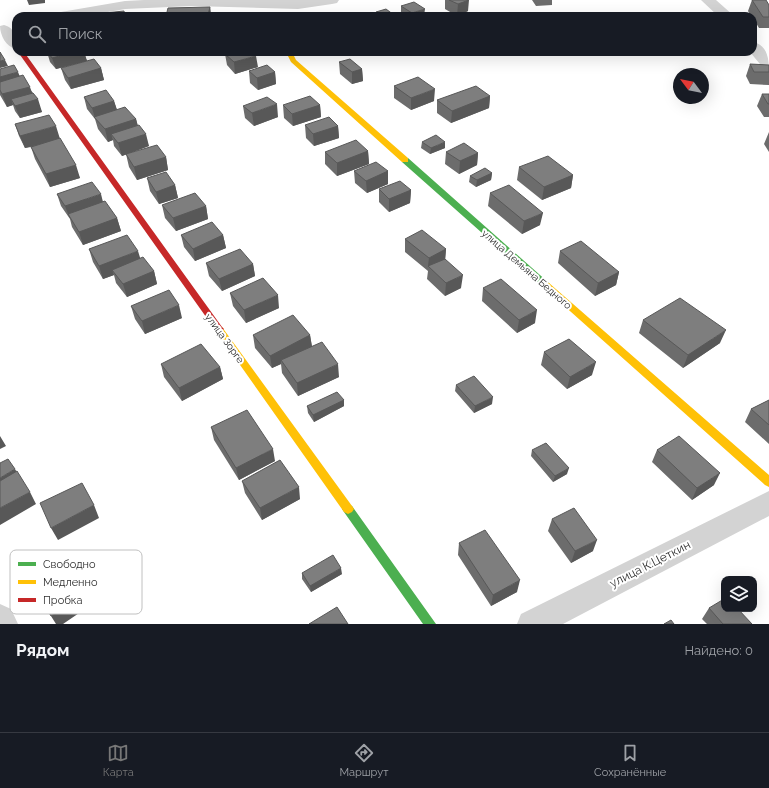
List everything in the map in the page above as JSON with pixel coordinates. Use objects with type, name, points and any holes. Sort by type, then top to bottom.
[{"type":"street","points":[[85,12],[126,5],[192,2],[265,2],[295,11],[332,0]]},
{"type":"street","points":[[708,0],[722,12]]},
{"type":"street","points":[[7,28],[12,37]]},
{"type":"street","points":[[757,51],[769,66]]},
{"type":"street","name":"улица Зорге","points":[[24,56],[430,624]]},
{"type":"street","name":"улица Демьяна Бедного","points":[[291,56],[293,61],[769,482]]},
{"type":"street","name":"улица К.Цеткин","points":[[532,624],[769,503]]},
{"type":"street","points":[[0,618],[3,624]]},
{"type":"building","points":[[449,0],[469,0],[458,4]]},
{"type":"building","points":[[752,0],[766,0],[769,5],[769,17],[763,17]]},
{"type":"building","points":[[414,2],[425,9],[410,12],[401,6]]},
{"type":"building","points":[[210,7],[209,12],[167,12],[168,8]]},
{"type":"building","points":[[386,9],[390,12],[376,12]]},
{"type":"building","points":[[0,52],[5,60],[0,61]]},
{"type":"building","points":[[227,56],[256,56],[234,62]]},
{"type":"building","points":[[94,59],[101,68],[68,78],[61,68]]},
{"type":"building","points":[[350,59],[362,69],[352,72],[339,62]]},
{"type":"building","points":[[750,64],[769,65],[769,72],[754,72]]},
{"type":"building","points":[[14,65],[18,72],[0,77],[0,69]]},
{"type":"building","points":[[267,65],[275,72],[257,78],[249,71]]},
{"type":"building","points":[[23,75],[30,87],[2,94],[0,90],[0,82]]},
{"type":"building","points":[[418,77],[435,89],[411,98],[394,86]]},
{"type":"building","points":[[476,86],[490,96],[452,111],[437,100]]},
{"type":"building","points":[[106,90],[114,101],[92,108],[84,97]]},
{"type":"building","points":[[33,93],[38,99],[15,106],[11,99]]},
{"type":"building","points":[[762,94],[769,94],[769,104],[768,104]]},
{"type":"building","points":[[310,96],[320,105],[292,114],[283,105]]},
{"type":"building","points":[[267,97],[277,104],[252,113],[243,106]]},
{"type":"building","points":[[125,107],[136,119],[105,129],[94,117]]},
{"type":"building","points":[[49,115],[56,126],[20,136],[15,124]]},
{"type":"building","points":[[329,117],[338,126],[313,134],[305,125]]},
{"type":"building","points":[[139,125],[146,134],[118,143],[111,134]]},
{"type":"building","points":[[436,135],[445,142],[431,148],[422,142]]},
{"type":"building","points":[[60,138],[76,165],[46,174],[31,147]]},
{"type":"building","points":[[356,140],[368,151],[337,163],[325,152]]},
{"type":"building","points":[[464,143],[478,153],[460,161],[446,152]]},
{"type":"building","points":[[157,145],[166,157],[134,167],[126,154]]},
{"type":"building","points":[[548,156],[573,175],[544,187],[519,167]]},
{"type":"building","points":[[376,162],[388,171],[366,181],[354,171]]},
{"type":"building","points":[[485,168],[492,173],[477,180],[470,176]]},
{"type":"building","points":[[166,172],[175,185],[156,192],[147,178]]},
{"type":"building","points":[[400,181],[411,190],[389,199],[379,189]]},
{"type":"building","points":[[92,182],[101,194],[65,206],[57,194]]},
{"type":"building","points":[[509,185],[543,213],[524,221],[490,193]]},
{"type":"building","points":[[195,193],[206,206],[173,218],[162,205]]},
{"type":"building","points":[[105,201],[117,218],[79,232],[68,214]]},
{"type":"building","points":[[212,222],[223,235],[193,249],[181,235]]},
{"type":"building","points":[[422,230],[446,249],[429,258],[405,239]]},
{"type":"building","points":[[127,235],[138,251],[99,266],[89,249]]},
{"type":"building","points":[[581,241],[619,272],[598,283],[560,251]]},
{"type":"building","points":[[240,249],[253,264],[219,279],[206,263]]},
{"type":"building","points":[[143,257],[154,271],[123,284],[112,270]]},
{"type":"building","points":[[445,259],[463,275],[446,283],[428,266]]},
{"type":"building","points":[[263,278],[278,295],[244,310],[230,293]]},
{"type":"building","points":[[501,279],[537,310],[519,320],[483,288]]},
{"type":"building","points":[[169,290],[179,305],[142,321],[131,306]]},
{"type":"building","points":[[680,298],[726,330],[688,355],[643,320]]},
{"type":"building","points":[[293,315],[310,335],[270,356],[253,335]]},
{"type":"building","points":[[569,339],[596,362],[570,377],[544,352]]},
{"type":"building","points":[[322,342],[338,364],[297,383],[281,360]]},
{"type":"building","points":[[201,344],[220,367],[179,388],[161,364]]},
{"type":"building","points":[[474,376],[493,397],[475,406],[456,385]]},
{"type":"building","points":[[337,392],[344,400],[313,415],[307,406]]},
{"type":"building","points":[[769,400],[769,425],[751,409]]},
{"type":"building","points":[[247,410],[273,449],[236,468],[211,427]]},
{"type":"building","points":[[679,436],[720,473],[697,488],[657,450]]},
{"type":"building","points":[[546,443],[569,468],[555,476],[532,450]]},
{"type":"building","points":[[8,459],[15,469],[0,478],[0,463]]},
{"type":"building","points":[[280,460],[299,487],[260,508],[242,481]]},
{"type":"building","points":[[17,471],[30,492],[0,508],[0,481]]},
{"type":"building","points":[[82,483],[94,505],[51,528],[40,503]]},
{"type":"building","points":[[574,508],[597,540],[575,551],[552,519]]},
{"type":"building","points":[[485,530],[520,580],[493,595],[459,543]]},
{"type":"building","points":[[333,555],[341,568],[310,586],[302,573]]},
{"type":"building","points":[[721,601],[721,612],[741,612],[752,624],[723,624],[709,608]]},
{"type":"building","points":[[337,607],[348,624],[309,624]]},
{"type":"building","points":[[671,620],[674,624],[664,624]]},
{"type":"traffic: fast","points":[[405,160],[546,285]]},
{"type":"traffic: fast","points":[[348,509],[430,624]]},
{"type":"traffic: slow","points":[[291,56],[293,61],[405,160]]},
{"type":"traffic: slow","points":[[546,285],[769,482]]},
{"type":"traffic: slow","points":[[219,329],[348,509]]},
{"type":"traffic: jam","points":[[24,56],[219,329]]}]
